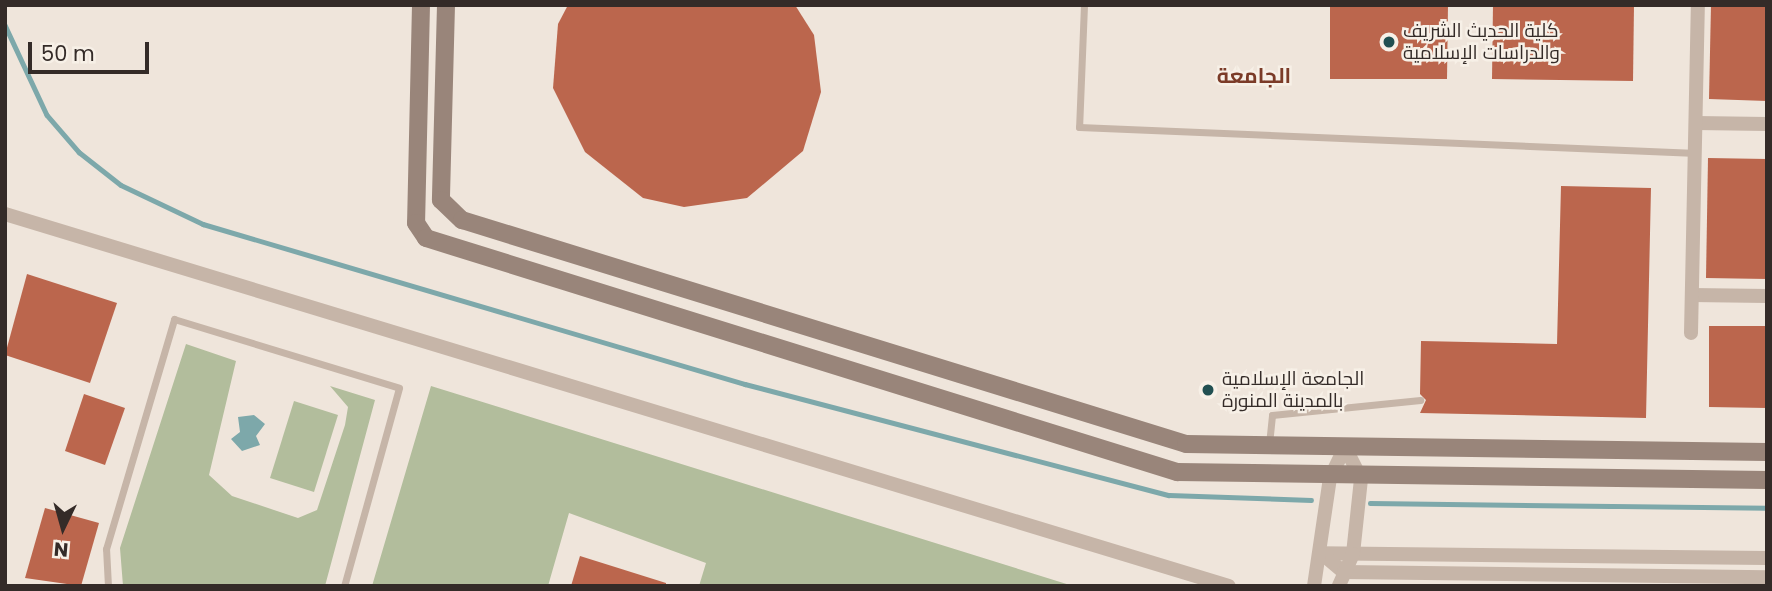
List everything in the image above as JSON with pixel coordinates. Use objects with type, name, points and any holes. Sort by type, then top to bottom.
[{"type":"main road","points":[[421,5],[416,223],[426,238],[1141,465],[1177,472],[1361,479],[1767,480]]},
{"type":"main road","points":[[446,5],[441,200],[462,220],[1145,436],[1268,446],[1767,452]]},
{"type":"street","points":[[1691,333],[1697,153],[1698,5]]},
{"type":"street","points":[[1696,123],[1767,124]]},
{"type":"street","points":[[5,214],[1229,586]]},
{"type":"street","points":[[1692,295],[1767,296]]},
{"type":"street","points":[[1314,586],[1330,478],[1345,447]]},
{"type":"street","points":[[1341,579],[1353,554],[1361,479],[1345,447]]},
{"type":"street","points":[[1321,553],[1767,558]]},
{"type":"street","points":[[1321,553],[1341,579]]},
{"type":"street","points":[[1341,579],[1767,577]]},
{"type":"lane","points":[[1084,5],[1079,127],[1697,153]]},
{"type":"lane","points":[[108,586],[106,549],[174,319],[399,388],[344,586]]},
{"type":"lane","points":[[1268,446],[1272,415],[1420,400]]},
{"type":"green space","points":[[186,344],[236,361],[209,475],[232,496],[298,518],[317,510],[345,425],[348,407],[330,386],[375,400],[325,586],[123,586],[120,548]]},
{"type":"green space","points":[[431,386],[1073,586],[699,586],[706,563],[569,513],[548,586],[372,586]]},
{"type":"green space","points":[[294,401],[338,415],[314,492],[270,478]]},
{"type":"water","points":[[254,415],[265,424],[256,436],[260,445],[242,451],[231,439],[240,432],[238,417]]},
{"type":"building","points":[[568,5],[795,5],[814,35],[821,92],[803,151],[747,198],[684,207],[643,198],[585,152],[553,88],[558,24]]},
{"type":"building","name":"كلية الحديث الشريف والدراسات الإسلامية","points":[[1330,5],[1448,5],[1447,79],[1330,79]]},
{"type":"building","points":[[1493,5],[1634,5],[1633,81],[1492,79]]},
{"type":"building","points":[[1711,5],[1767,5],[1767,101],[1709,99]]},
{"type":"building","points":[[1708,158],[1767,159],[1767,279],[1706,278]]},
{"type":"building","points":[[1561,186],[1651,188],[1646,418],[1420,413],[1426,400],[1420,394],[1421,341],[1557,344]]},
{"type":"building","points":[[27,274],[117,303],[90,383],[5,355]]},
{"type":"building","points":[[1709,326],[1767,326],[1767,408],[1709,407]]},
{"type":"building","points":[[84,394],[125,408],[105,465],[65,451]]},
{"type":"building","points":[[45,508],[99,523],[81,586],[25,578]]},
{"type":"building","points":[[580,556],[666,583],[666,586],[571,586]]},
{"type":"waterway","points":[[5,25],[47,115],[79,152],[121,185],[203,224],[745,384],[1169,495],[1311,500]]},
{"type":"waterway","points":[[1370,503],[1767,508]]},
{"type":"place","name":"كلية الحديث الشريف والدراسات الإسلامية","points":[[1389,42]]},
{"type":"place","name":"الجامعة الإسلامية بالمدينة المنورة","points":[[1208,390]]},
{"type":"district","name":"الجامعة","points":[[1254,76]]}]
